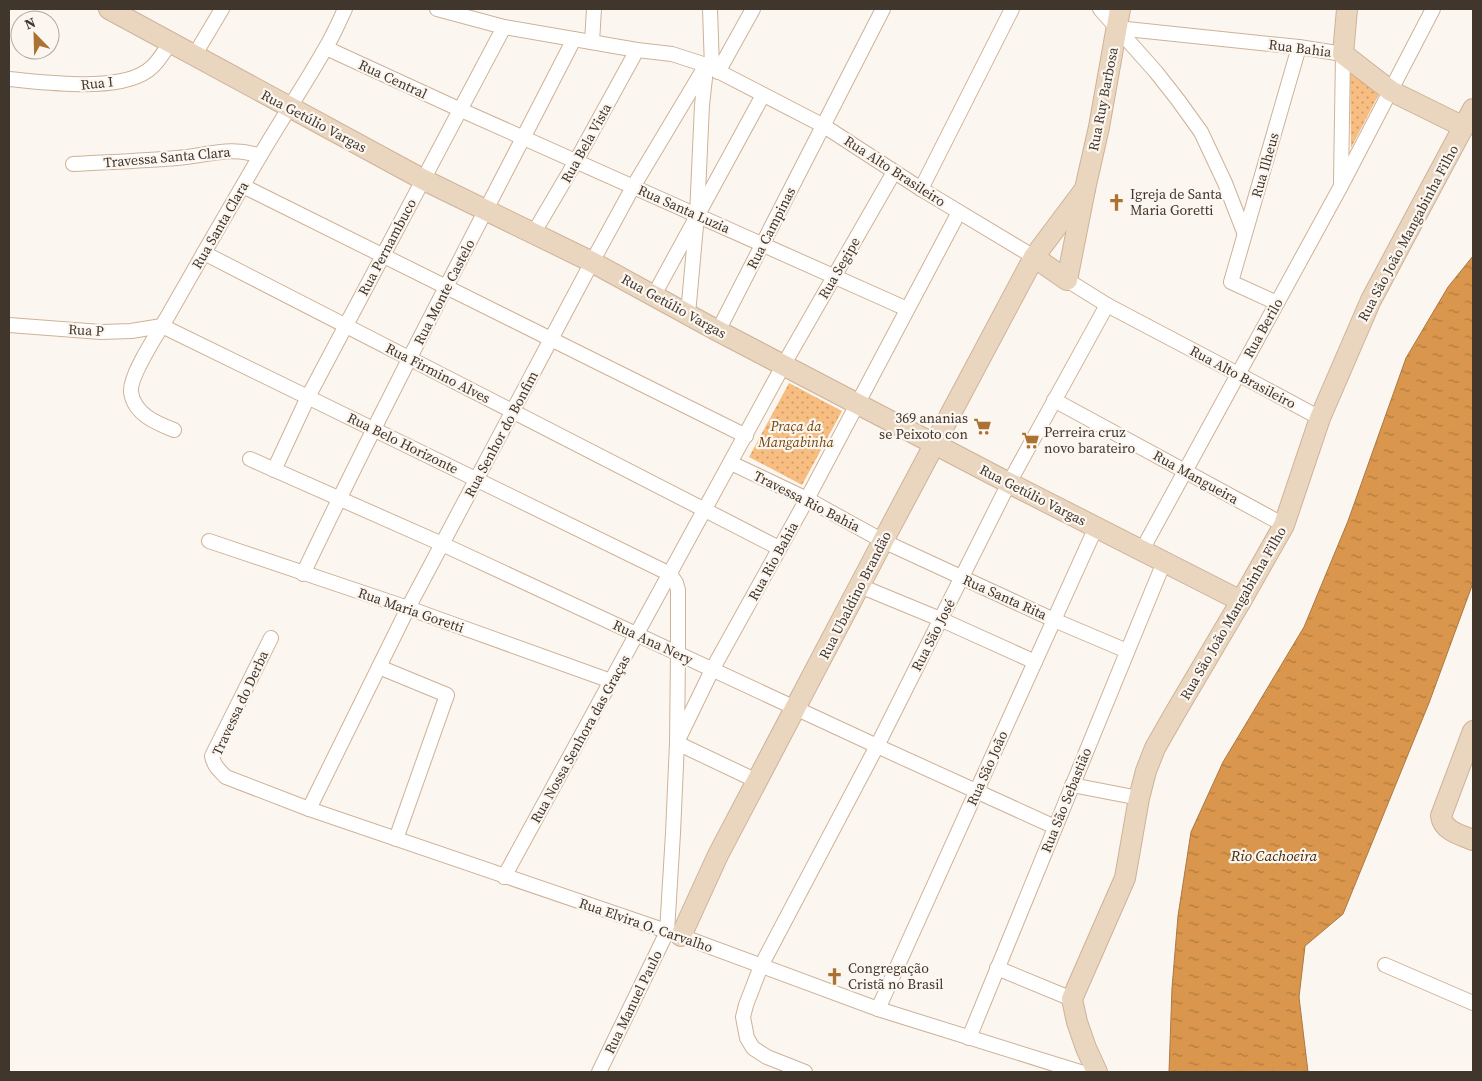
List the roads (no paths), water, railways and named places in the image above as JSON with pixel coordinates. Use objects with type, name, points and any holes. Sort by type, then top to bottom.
[{"type":"street","name":"Rua Getúlio Vargas","points":[[109,9],[424,180],[592,262],[718,331],[934,444],[1241,601]]},
{"type":"street","points":[[194,56],[222,9]]},
{"type":"street","name":"Rua Santa Clara","points":[[174,430],[145,415],[137,406],[131,391],[134,378],[144,357],[260,156],[326,48],[346,9]]},
{"type":"street","name":"Rua Alto Brasileiro","points":[[436,9],[479,14],[504,27],[637,50],[672,54],[712,69],[824,126],[921,189],[1034,257],[1107,306],[1320,418]]},
{"type":"street","points":[[592,42],[594,9]]},
{"type":"street","points":[[688,314],[697,215],[702,104],[712,69],[710,9]]},
{"type":"street","name":"Rua Senhor do Bonfim","points":[[309,809],[408,608],[633,187],[753,9]]},
{"type":"street","name":"Rua Campinas","points":[[718,331],[883,9]]},
{"type":"street","points":[[921,189],[1012,9]]},
{"type":"street","points":[[1100,9],[1118,18],[1201,132],[1225,183],[1244,232]]},
{"type":"street","points":[[1343,54],[1347,9]]},
{"type":"street","name":"Rua Berilo","points":[[1142,550],[1341,186],[1433,9]]},
{"type":"street","name":"Rua Bahia","points":[[1118,18],[1343,54],[1390,91],[1464,127]]},
{"type":"street","name":"Rua Ruy Barbosa","points":[[1067,280],[1099,127],[1118,18]]},
{"type":"street","name":"Rua Pernambuco","points":[[274,470],[308,397],[504,27]]},
{"type":"street","name":"Rua Monte Castelo","points":[[303,574],[446,287],[574,39]]},
{"type":"street","name":"Rua I","points":[[9,79],[78,85],[105,83],[130,78],[142,74],[152,67],[170,42]]},
{"type":"street","name":"Rua Ilheus","points":[[1277,303],[1231,282],[1299,47]]},
{"type":"street","name":"Rua Central","points":[[326,48],[461,110]]},
{"type":"street","name":"Rua Bela Vista","points":[[533,234],[576,161],[637,50]]},
{"type":"street","name":"Rua Berilo","points":[[1341,186],[1343,54]]},
{"type":"street","points":[[654,295],[764,95]]},
{"type":"street","name":"Rua Santa Luzia","points":[[461,110],[907,309]]},
{"type":"street","name":"Rua São João Mangabinha Filho","points":[[1072,999],[1125,878],[1139,798],[1146,771],[1155,748],[1284,525],[1320,418],[1371,300],[1473,110]]},
{"type":"street","name":"Travessa Santa Clara","points":[[73,164],[180,158],[233,151],[248,152],[260,156]]},
{"type":"street","name":"Rua Segipe","points":[[784,364],[894,172]]},
{"type":"street","points":[[243,186],[746,436]]},
{"type":"street","name":"Rua Ruy Barbosa","points":[[1034,257],[1085,189]]},
{"type":"street","name":"Rua Rio Bahia","points":[[674,934],[673,833],[677,743],[712,670],[807,499],[960,212]]},
{"type":"street","name":"Rua Firmino Alves","points":[[204,253],[779,548]]},
{"type":"street","name":"Rua Ubaldino Brandão","points":[[674,934],[758,781],[1034,257]]},
{"type":"street","name":"Rua São José","points":[[805,1072],[767,1057],[753,1048],[747,1038],[743,1017],[761,966],[877,746],[1009,483],[1107,306]]},
{"type":"street","name":"Rua P","points":[[9,325],[101,332],[131,331],[162,326]]},
{"type":"street","name":"Rua Belo Horizonte","points":[[162,326],[670,574]]},
{"type":"street","name":"Rua Nossa Senhora das Graças","points":[[504,877],[784,364]]},
{"type":"street","name":"Rua Mangueira","points":[[1054,400],[1284,525]]},
{"type":"street","name":"Rua Ana Nery","points":[[250,460],[442,544],[1055,827]]},
{"type":"street","name":"Travessa Rio Bahia","points":[[731,462],[807,499],[883,541]]},
{"type":"street","name":"Rua São João","points":[[878,1009],[1096,527]]},
{"type":"street","name":"Rua Maria Goretti","points":[[210,541],[408,608],[611,681]]},
{"type":"street","name":"Rua Santa Rita","points":[[883,541],[1054,620],[1128,651]]},
{"type":"street","name":"Rua São Sebastião","points":[[969,1038],[1164,562]]},
{"type":"street","points":[[670,574],[678,590],[677,743],[758,781]]},
{"type":"street","points":[[860,586],[940,619],[1035,662]]},
{"type":"street","name":"Travessa do Derba","points":[[217,769],[212,756],[271,638]]},
{"type":"street","points":[[379,667],[447,695],[396,839]]},
{"type":"street","points":[[1473,731],[1441,816],[1444,825],[1473,840]]},
{"type":"street","name":"Rua Elvira O. Carvalho","points":[[217,769],[226,777],[309,809],[674,934],[878,1009],[1080,1072]]},
{"type":"street","points":[[1072,785],[1139,798]]},
{"type":"street","name":"Rua Manuel Paulo","points":[[599,1072],[674,934]]},
{"type":"street","points":[[1385,965],[1473,1003]]},
{"type":"street","points":[[998,968],[1072,999],[1077,1022],[1097,1072]]},
{"type":"water","name":"Rio Cachoeira","points":[[1473,256],[1473,583],[1429,703],[1343,914],[1305,946],[1299,997],[1308,1072],[1169,1072],[1172,988],[1178,916],[1191,832],[1223,762],[1304,627],[1348,521],[1406,358],[1448,287]]},
{"type":"place","name":"Igreja de Santa Maria Goretti","points":[[1116,202]]},
{"type":"place","name":"369 ananias se Peixoto con","points":[[982,426]]},
{"type":"place","name":"Perreira cruz novo barateiro","points":[[1030,440]]},
{"type":"place","name":"Congregação Cristã no Brasil","points":[[834,976]]},
{"type":"park label","name":"Praça da Mangabinha","points":[[796,434]]}]
